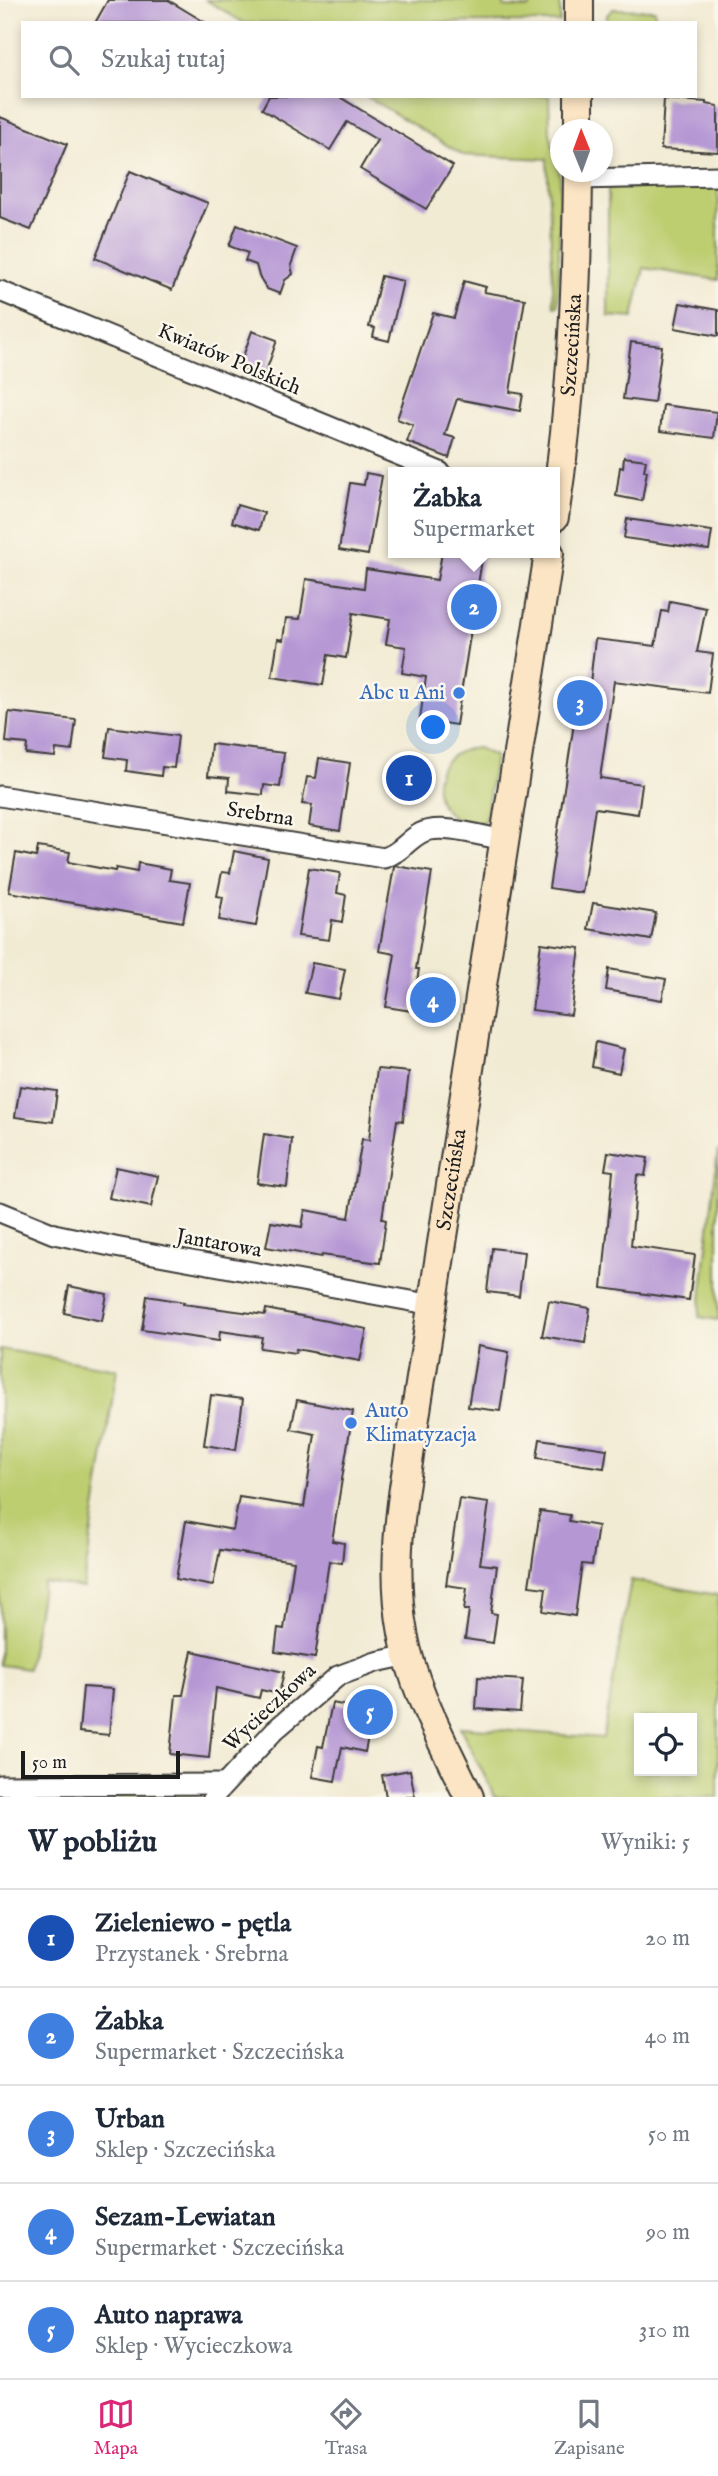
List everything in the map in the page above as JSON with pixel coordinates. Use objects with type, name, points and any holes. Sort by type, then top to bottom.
[{"type":"street","points":[[579,0],[579,21]]},
{"type":"street","points":[[579,98],[579,119]]},
{"type":"street","points":[[613,175],[718,176]]},
{"type":"street","name":"Szczecińska","points":[[560,479],[566,438],[574,323],[578,182]]},
{"type":"street","name":"Kwiatów Polskich","points":[[0,291],[428,467]]},
{"type":"street","name":"Szczecińska","points":[[469,1797],[434,1724],[408,1655],[398,1597],[398,1541],[548,558]]},
{"type":"street","name":"Srebrna","points":[[0,796],[384,858],[398,853],[419,834],[434,828],[503,840]]},
{"type":"street","name":"Jantarowa","points":[[0,1212],[54,1234],[433,1305]]},
{"type":"street","name":"Wycieczkowa","points":[[219,1791],[275,1730],[338,1675],[408,1655]]},
{"type":"street","points":[[0,1785],[219,1791]]},
{"type":"green space","points":[[206,0],[504,0],[504,7],[530,8],[530,0],[560,0],[560,21],[241,21]]},
{"type":"green space","points":[[613,9],[655,10],[655,21],[607,21],[607,15]]},
{"type":"green space","points":[[369,98],[549,98],[550,182],[560,182],[558,306],[554,306],[547,159],[463,155]]},
{"type":"green space","points":[[718,186],[718,280],[644,268],[633,318],[608,316],[608,188]]},
{"type":"green space","points":[[478,748],[495,756],[485,821],[466,821],[451,815],[441,804],[437,790],[438,776],[445,762],[458,752]]},
{"type":"green space","points":[[718,1150],[718,1320],[699,1317]]},
{"type":"green space","points":[[0,1349],[117,1369],[83,1588],[43,1582],[28,1669],[0,1665]]},
{"type":"green space","points":[[631,1580],[718,1595],[718,1797],[495,1797],[460,1727],[603,1738]]},
{"type":"green space","points":[[201,1789],[194,1797],[0,1797],[0,1793]]},
{"type":"building","points":[[108,0],[168,0],[203,21],[96,21]]},
{"type":"building","points":[[268,98],[341,98],[453,166],[426,209],[360,169],[377,140],[347,122],[330,150],[262,109]]},
{"type":"building","points":[[664,99],[706,102],[718,106],[718,152],[661,149]]},
{"type":"building","points":[[0,117],[67,144],[31,230],[0,218]]},
{"type":"building","points":[[130,171],[208,203],[172,290],[95,258]]},
{"type":"building","points":[[237,225],[297,248],[291,265],[293,274],[285,280],[280,294],[267,289],[256,265],[245,261],[248,253],[229,246]]},
{"type":"building","points":[[381,276],[403,281],[389,341],[373,337],[375,328],[369,327]]},
{"type":"building","points":[[464,281],[486,287],[484,292],[525,299],[510,392],[523,394],[520,411],[457,399],[445,435],[455,438],[449,458],[407,442],[413,425],[397,419],[433,313],[454,318]]},
{"type":"building","points":[[680,303],[718,310],[718,336],[675,328]]},
{"type":"building","points":[[252,331],[277,340],[264,377],[239,368]]},
{"type":"building","points":[[631,342],[662,346],[654,403],[623,399]]},
{"type":"building","points":[[663,405],[717,412],[714,438],[660,431]]},
{"type":"building","points":[[624,457],[646,460],[642,501],[616,496]]},
{"type":"building","points":[[366,473],[382,476],[368,555],[339,550],[350,483],[364,485]]},
{"type":"building","points":[[237,505],[264,513],[259,530],[232,522]]},
{"type":"building","points":[[627,519],[712,531],[709,550],[624,538]]},
{"type":"building","points":[[441,558],[482,558],[456,725],[420,719],[426,677],[402,673],[406,647],[386,644],[390,619],[353,613],[346,658],[328,655],[323,685],[272,677],[278,639],[283,640],[286,618],[300,619],[306,579],[364,588],[366,569],[437,580]]},
{"type":"building","points":[[670,601],[706,608],[697,652],[713,654],[708,693],[614,681],[600,778],[642,784],[638,814],[595,808],[582,893],[549,888],[579,690],[589,692],[595,639],[655,646],[662,611],[668,612]]},
{"type":"building","points":[[9,712],[76,720],[72,751],[56,749],[55,757],[26,754],[27,744],[6,742]]},
{"type":"building","points":[[109,727],[178,736],[174,768],[162,767],[161,776],[126,771],[127,760],[105,757]]},
{"type":"building","points":[[211,744],[284,753],[280,787],[264,785],[263,795],[228,791],[229,778],[208,776]]},
{"type":"building","points":[[319,758],[350,763],[340,831],[309,826],[312,805],[302,804],[307,777],[316,778]]},
{"type":"building","points":[[38,847],[70,852],[68,862],[115,871],[116,868],[137,872],[138,863],[171,869],[169,880],[190,883],[183,922],[9,892],[16,853],[36,857]]},
{"type":"building","points":[[234,851],[268,858],[256,926],[219,920],[223,897],[217,896],[222,872],[230,873]]},
{"type":"building","points":[[396,866],[432,872],[412,1011],[386,1007],[395,954],[379,951]]},
{"type":"building","points":[[309,868],[340,873],[337,893],[346,895],[342,922],[332,920],[329,940],[298,936]]},
{"type":"building","points":[[593,903],[656,913],[651,940],[588,929]]},
{"type":"building","points":[[541,943],[580,948],[571,1015],[532,1010]]},
{"type":"building","points":[[312,963],[345,969],[339,999],[305,993]]},
{"type":"building","points":[[609,969],[666,979],[662,1000],[606,990]]},
{"type":"building","points":[[596,1042],[624,1049],[619,1073],[592,1067]]},
{"type":"building","points":[[377,1069],[409,1072],[403,1121],[397,1120],[382,1219],[386,1220],[380,1263],[321,1257],[266,1247],[271,1222],[302,1227],[305,1210],[349,1218],[362,1139],[369,1140]]},
{"type":"building","points":[[20,1086],[57,1091],[53,1122],[15,1117]]},
{"type":"building","points":[[264,1134],[292,1139],[287,1187],[257,1183]]},
{"type":"building","points":[[608,1152],[648,1158],[645,1176],[637,1175],[631,1246],[695,1255],[689,1300],[602,1288],[613,1171],[605,1170]]},
{"type":"building","points":[[116,1167],[158,1176],[151,1207],[109,1198]]},
{"type":"building","points":[[492,1248],[524,1252],[519,1296],[487,1292]]},
{"type":"building","points":[[69,1286],[107,1294],[102,1321],[64,1313]]},
{"type":"building","points":[[147,1296],[184,1302],[183,1304],[265,1315],[266,1309],[367,1329],[360,1361],[296,1349],[295,1353],[260,1348],[262,1337],[220,1331],[219,1341],[142,1330]]},
{"type":"building","points":[[549,1301],[590,1308],[585,1343],[542,1336]]},
{"type":"building","points":[[478,1346],[509,1352],[500,1411],[468,1407]]},
{"type":"building","points":[[211,1395],[243,1399],[236,1450],[204,1445]]},
{"type":"building","points":[[297,1400],[353,1411],[332,1541],[344,1543],[342,1563],[329,1561],[315,1658],[275,1652],[278,1628],[284,1629],[294,1561],[220,1550],[213,1586],[176,1579],[186,1521],[233,1530],[239,1497],[304,1507],[315,1434],[291,1429]]},
{"type":"building","points":[[540,1439],[607,1449],[604,1468],[537,1458]]},
{"type":"building","points":[[459,1499],[489,1503],[480,1564],[497,1566],[491,1613],[497,1614],[493,1643],[465,1639],[469,1610],[464,1610],[467,1588],[446,1585]]},
{"type":"building","points":[[540,1511],[570,1515],[569,1521],[598,1526],[592,1565],[582,1564],[575,1616],[543,1611],[546,1588],[529,1586]]},
{"type":"building","points":[[192,1651],[284,1672],[279,1694],[261,1690],[259,1698],[216,1688],[209,1758],[170,1754],[176,1695],[183,1695]]},
{"type":"building","points":[[478,1677],[523,1680],[520,1712],[476,1709]]},
{"type":"building","points":[[83,1687],[113,1689],[109,1735],[79,1732]]},
{"type":"building","points":[[332,1703],[373,1711],[365,1752],[342,1747],[335,1781],[312,1777],[318,1746],[323,1747]]},
{"type":"building","points":[[410,1770],[415,1797],[386,1797],[382,1775]]},
{"type":"place","name":"Żabka","points":[[474,607]]},
{"type":"place","name":"Abc u Ani","points":[[459,693]]},
{"type":"place","name":"Urban","points":[[580,703]]},
{"type":"place","name":"Zieleniewo - pętla","points":[[409,778]]},
{"type":"place","name":"Sezam-Lewiatan","points":[[433,1000]]},
{"type":"place","name":"Auto Klimatyzacja","points":[[351,1423]]},
{"type":"place","name":"Auto naprawa","points":[[370,1712]]}]
